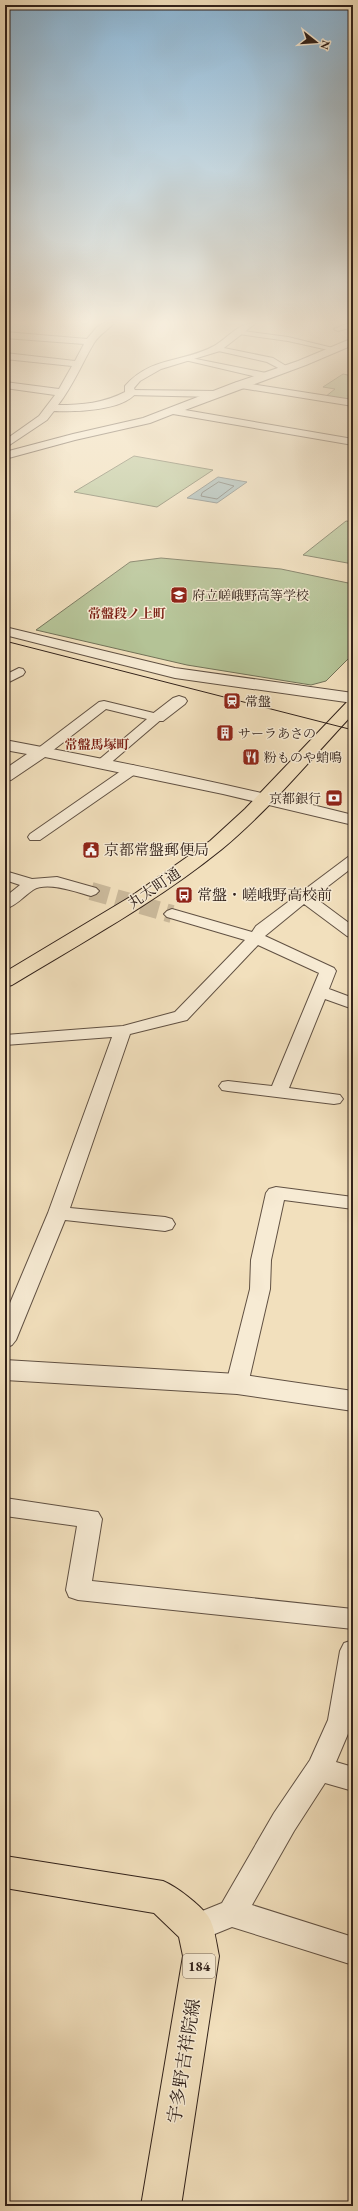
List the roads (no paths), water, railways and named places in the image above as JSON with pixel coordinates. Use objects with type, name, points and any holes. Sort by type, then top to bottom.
[{"type":"main road","name":"丸太町通","points":[[5,981],[174,876],[216,845],[250,813],[353,705]]},
{"type":"main road","points":[[5,1872],[163,1898],[195,1928]]},
{"type":"main road","name":"宇多野吉祥院線","points":[[161,2206],[201,1956],[195,1928]]},
{"type":"street","points":[[6,443],[31,426]]},
{"type":"street","points":[[5,456],[73,437],[127,426]]},
{"type":"street","points":[[262,426],[353,442]]},
{"type":"street","points":[[6,443],[38,447]]},
{"type":"street","points":[[5,631],[175,672],[353,698]]},
{"type":"street","points":[[157,718],[179,701]]},
{"type":"street","points":[[5,745],[133,769],[353,820]]},
{"type":"street","points":[[5,776],[42,752]]},
{"type":"street","points":[[5,1370],[143,1377],[237,1384],[353,1401]]},
{"type":"lane","points":[[5,680],[19,672]]},
{"type":"lane","points":[[42,752],[104,705],[157,718]]},
{"type":"lane","points":[[102,763],[157,718]]},
{"type":"lane","points":[[35,837],[133,769]]},
{"type":"lane","points":[[5,1040],[123,1031],[181,1016],[256,938],[262,929],[353,860]]},
{"type":"lane","points":[[5,875],[32,884],[57,882],[91,891]]},
{"type":"lane","points":[[5,904],[32,884]]},
{"type":"lane","points":[[304,897],[353,933]]},
{"type":"lane","points":[[172,914],[256,938],[328,971],[278,1092]]},
{"type":"lane","points":[[320,992],[353,1004]]},
{"type":"lane","points":[[5,1340],[58,1214],[123,1031]]},
{"type":"lane","points":[[228,1086],[334,1099]]},
{"type":"lane","points":[[237,1384],[260,1289],[261,1260],[276,1193],[353,1203]]},
{"type":"lane","points":[[58,1214],[165,1224]]},
{"type":"lane","points":[[5,1507],[90,1518],[78,1590],[353,1619]]},
{"type":"lane","points":[[195,1928],[232,1913],[284,1822],[319,1769],[341,1720],[353,1651]]},
{"type":"lane","points":[[319,1769],[353,1779]]},
{"type":"lane","points":[[232,1913],[353,1951]]},
{"type":"water","points":[[218,477],[247,482],[217,503],[187,498]]},
{"type":"tunnel","points":[[91,891],[172,914]]},
{"type":"tram line","points":[[5,641],[353,730]]},
{"type":"place","name":"府立嵯峨野高等学校","points":[[179,595]]},
{"type":"place","name":"常盤","points":[[232,701]]},
{"type":"place","name":"サーラあさの","points":[[225,733]]},
{"type":"place","name":"粉ものや蛸鳴","points":[[251,757]]},
{"type":"place","name":"京都銀行","points":[[334,798]]},
{"type":"place","name":"京都常盤郵便局","points":[[91,850]]},
{"type":"place","name":"常盤・嵯峨野高校前","points":[[184,895]]},
{"type":"district","name":"常盤段ノ上町","points":[[127,613]]},
{"type":"district","name":"常盤馬塚町","points":[[97,744]]}]
